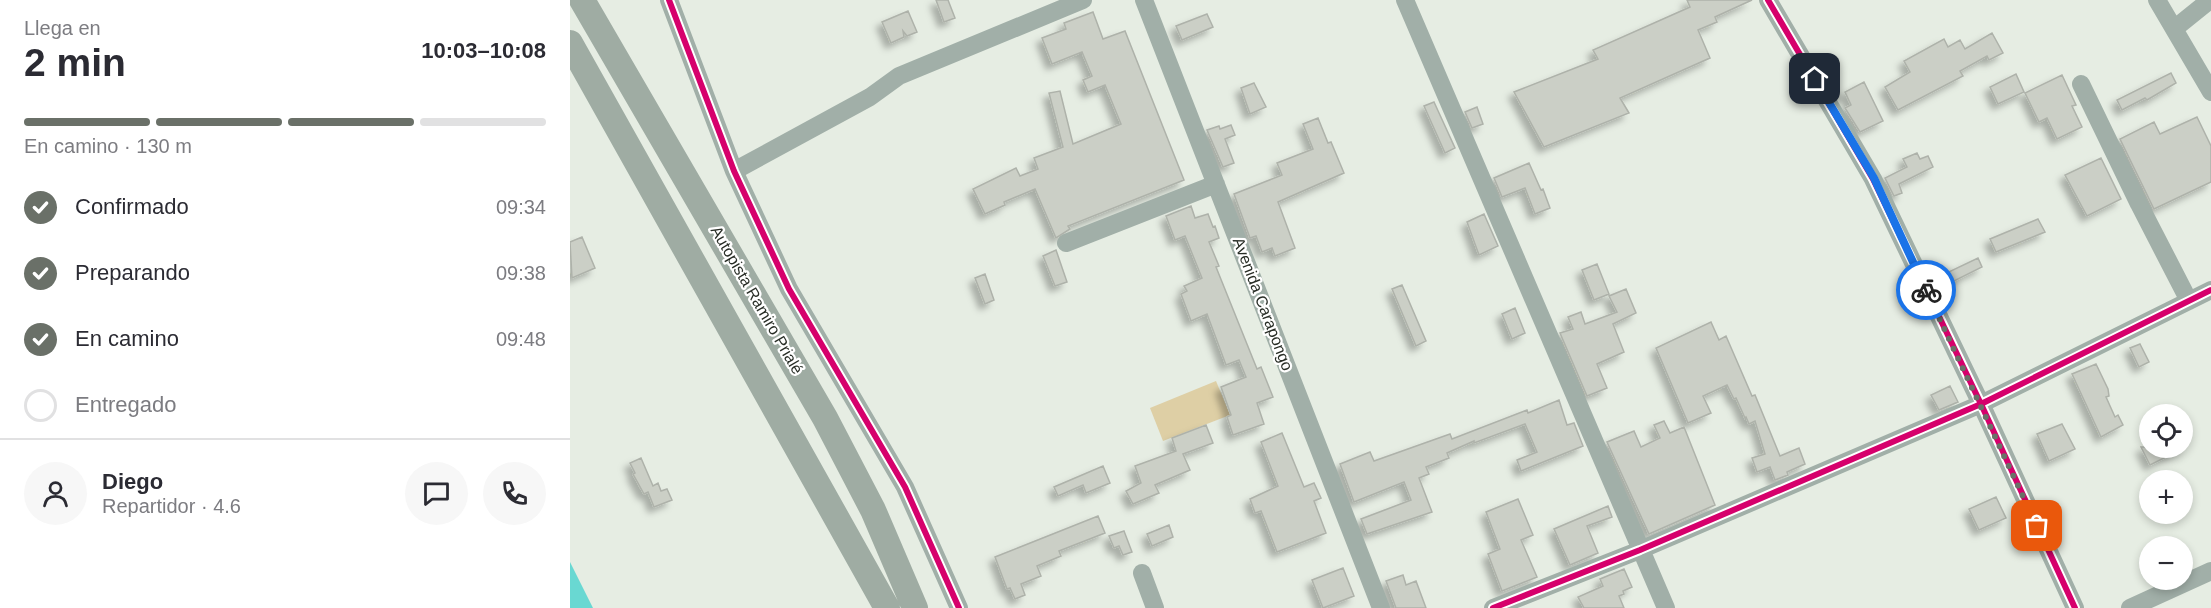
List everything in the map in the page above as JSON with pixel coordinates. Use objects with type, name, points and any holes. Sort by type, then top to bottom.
[{"type":"highway","name":"Autopista Ramiro Prialé","points":[[582,0],[825,418],[873,510],[915,608]]},
{"type":"highway","points":[[570,43],[887,608]]},
{"type":"street","points":[[669,0],[734,171],[789,289],[905,487],[959,608]]},
{"type":"street","points":[[734,171],[870,98],[899,76],[1083,0]]},
{"type":"street","name":"Avenida Carapongo","points":[[1144,0],[1381,608]]},
{"type":"street","points":[[1405,0],[1666,608]]},
{"type":"street","points":[[1768,0],[1874,178],[2075,608]]},
{"type":"street","points":[[2157,0],[2211,92]]},
{"type":"street","points":[[2174,29],[2210,0]]},
{"type":"street","points":[[2081,84],[2189,302]]},
{"type":"street","points":[[1066,243],[1216,184]]},
{"type":"street","points":[[1493,608],[1640,550],[1981,404],[2211,290]]},
{"type":"street","points":[[2130,608],[2211,571]]},
{"type":"street","points":[[1142,573],[1155,608]]},
{"type":"shaded area","points":[[1216,381],[1230,415],[1163,441],[1150,408]]},
{"type":"water","points":[[570,562],[593,608],[570,608]]},
{"type":"building","points":[[936,0],[948,0],[955,18],[944,22]]},
{"type":"building","points":[[1687,0],[1752,0],[1715,17],[1717,22],[1698,30],[1710,58],[1620,98],[1629,113],[1544,147],[1514,92],[1598,59],[1593,50],[1690,7]]},
{"type":"building","points":[[908,11],[917,32],[907,36],[903,31],[904,37],[891,43],[882,22]]},
{"type":"building","points":[[1093,12],[1103,39],[1125,31],[1184,180],[1068,226],[1070,229],[1056,238],[1035,189],[1004,202],[1005,205],[985,214],[973,189],[1016,168],[1020,176],[1038,169],[1034,158],[1063,147],[1049,93],[1060,91],[1073,144],[1121,124],[1105,85],[1088,92],[1083,80],[1092,76],[1082,52],[1052,64],[1042,38],[1066,29],[1064,23]]},
{"type":"building","points":[[1207,14],[1213,27],[1182,40],[1176,26]]},
{"type":"building","points":[[1992,33],[2003,53],[1989,60],[1987,56],[1960,71],[1963,76],[1898,110],[1885,87],[1910,72],[1904,61],[1944,39],[1948,47],[1960,40],[1965,49]]},
{"type":"building","points":[[2171,73],[2176,83],[2147,100],[2145,98],[2122,110],[2117,100]]},
{"type":"building","points":[[2016,74],[2024,92],[1998,104],[1990,87]]},
{"type":"building","points":[[2062,75],[2076,105],[2072,106],[2082,127],[2057,139],[2047,118],[2039,122],[2025,93]]},
{"type":"building","points":[[1864,82],[1883,121],[1860,132],[1845,108],[1851,105],[1845,92]]},
{"type":"building","points":[[1254,83],[1266,107],[1250,114],[1241,88]]},
{"type":"building","points":[[1434,102],[1455,148],[1445,153],[1424,106]]},
{"type":"building","points":[[1477,107],[1483,124],[1472,128],[1465,112]]},
{"type":"building","points":[[2197,117],[2211,146],[2211,182],[2154,209],[2120,139],[2154,122],[2160,134]]},
{"type":"building","points":[[1318,118],[1344,173],[1278,202],[1295,248],[1275,256],[1272,248],[1262,252],[1256,236],[1250,238],[1234,194],[1282,175],[1277,163],[1313,149],[1303,124]]},
{"type":"building","points":[[1231,125],[1235,135],[1225,139],[1234,163],[1223,167],[1207,130]]},
{"type":"building","points":[[1917,153],[1920,159],[1928,156],[1933,167],[1899,184],[1902,193],[1894,196],[1885,178],[1907,167],[1903,159]]},
{"type":"building","points":[[2101,158],[2121,199],[2087,216],[2065,175]]},
{"type":"building","points":[[1529,163],[1550,208],[1535,214],[1525,188],[1502,197],[1494,178]]},
{"type":"building","points":[[1191,206],[1195,218],[1208,214],[1213,227],[1215,226],[1219,238],[1209,242],[1219,266],[1216,267],[1257,369],[1261,367],[1273,397],[1257,403],[1264,424],[1233,435],[1227,417],[1231,415],[1221,387],[1246,377],[1239,360],[1226,365],[1207,314],[1191,321],[1181,294],[1187,291],[1184,286],[1202,278],[1185,236],[1175,240],[1166,216]]},
{"type":"building","points":[[1484,214],[1498,246],[1479,255],[1467,222]]},
{"type":"building","points":[[2038,219],[2045,232],[1996,252],[1990,239]]},
{"type":"building","points":[[582,237],[595,268],[572,278],[570,242]]},
{"type":"building","points":[[1056,250],[1067,282],[1055,286],[1043,256]]},
{"type":"building","points":[[1978,258],[1982,267],[1940,288],[1936,278]]},
{"type":"building","points":[[1597,264],[1609,294],[1594,300],[1582,270]]},
{"type":"building","points":[[985,274],[994,300],[985,304],[975,278]]},
{"type":"building","points":[[1402,285],[1426,341],[1416,346],[1392,289]]},
{"type":"building","points":[[1626,289],[1636,313],[1613,324],[1624,352],[1597,364],[1607,388],[1587,396],[1560,333],[1573,329],[1568,317],[1581,312],[1585,324],[1617,312],[1609,296]]},
{"type":"building","points":[[1515,308],[1525,333],[1512,339],[1502,314]]},
{"type":"building","points":[[1711,322],[1719,340],[1726,336],[1752,396],[1755,395],[1780,456],[1799,448],[1805,464],[1787,472],[1788,475],[1775,480],[1770,467],[1757,472],[1752,458],[1765,454],[1755,421],[1749,424],[1727,385],[1703,396],[1711,413],[1688,423],[1656,348]]},
{"type":"building","points":[[2140,344],[2149,362],[2139,367],[2130,348]]},
{"type":"building","points":[[2096,364],[2108,389],[2109,396],[2106,397],[2115,417],[2118,415],[2123,425],[2101,437],[2072,374]]},
{"type":"building","points":[[1950,386],[1958,402],[1939,410],[1931,395]]},
{"type":"building","points":[[1559,400],[1567,425],[1574,423],[1583,446],[1521,471],[1517,460],[1537,452],[1525,424],[1474,443],[1474,441],[1447,453],[1449,458],[1426,467],[1429,474],[1419,478],[1432,512],[1367,534],[1361,519],[1411,500],[1404,482],[1354,502],[1340,464],[1370,452],[1374,461],[1450,434],[1452,439]]},
{"type":"building","points":[[1664,421],[1670,433],[1684,427],[1715,505],[1649,534],[1607,442],[1634,431],[1641,447],[1660,438],[1654,425]]},
{"type":"building","points":[[2062,424],[2075,449],[2049,461],[2037,434]]},
{"type":"building","points":[[1206,425],[1213,443],[1183,454],[1190,470],[1155,485],[1159,493],[1133,504],[1126,491],[1141,483],[1135,466],[1176,451],[1172,438]]},
{"type":"building","points":[[1282,433],[1304,487],[1314,483],[1321,498],[1314,501],[1326,533],[1277,552],[1261,511],[1255,513],[1250,499],[1278,486],[1261,442]]},
{"type":"building","points":[[641,458],[653,486],[658,483],[661,491],[667,489],[672,500],[654,507],[648,492],[644,494],[630,463]]},
{"type":"building","points":[[2146,458],[2164,458],[2150,465]]},
{"type":"building","points":[[1103,466],[1110,483],[1086,493],[1083,485],[1058,496],[1054,487]]},
{"type":"building","points":[[1996,497],[2006,518],[1979,530],[1969,509]]},
{"type":"building","points":[[1518,499],[1533,535],[1521,540],[1537,577],[1502,591],[1488,554],[1500,549],[1486,512]]},
{"type":"building","points":[[1608,506],[1612,517],[1587,526],[1598,553],[1570,565],[1554,529]]},
{"type":"building","points":[[1098,516],[1105,533],[1059,551],[1061,556],[1037,566],[1041,576],[1021,584],[1025,595],[1015,599],[1010,588],[1007,589],[995,557]]},
{"type":"building","points":[[1169,525],[1173,537],[1152,546],[1147,534]]},
{"type":"building","points":[[1124,531],[1132,552],[1123,555],[1119,546],[1114,548],[1109,536]]},
{"type":"building","points":[[1343,568],[1354,596],[1323,608],[1312,580]]},
{"type":"building","points":[[1624,569],[1632,587],[1623,591],[1624,594],[1619,596],[1624,608],[1584,608],[1578,597],[1603,586],[1600,579]]},
{"type":"building","points":[[1403,575],[1406,585],[1416,581],[1426,608],[1396,608],[1386,581]]},
{"type":"cycle path","points":[[669,0],[734,171],[789,289],[905,487],[959,608]]},
{"type":"cycle path","points":[[1768,0],[1873,179],[1981,404],[2075,608]]},
{"type":"cycle path","points":[[1493,608],[1640,550],[1981,404],[2211,290]]},
{"type":"way so far","points":[[1926,290],[2037,526]]},
{"type":"route","points":[[1815,79],[1874,178],[1926,290]]}]
